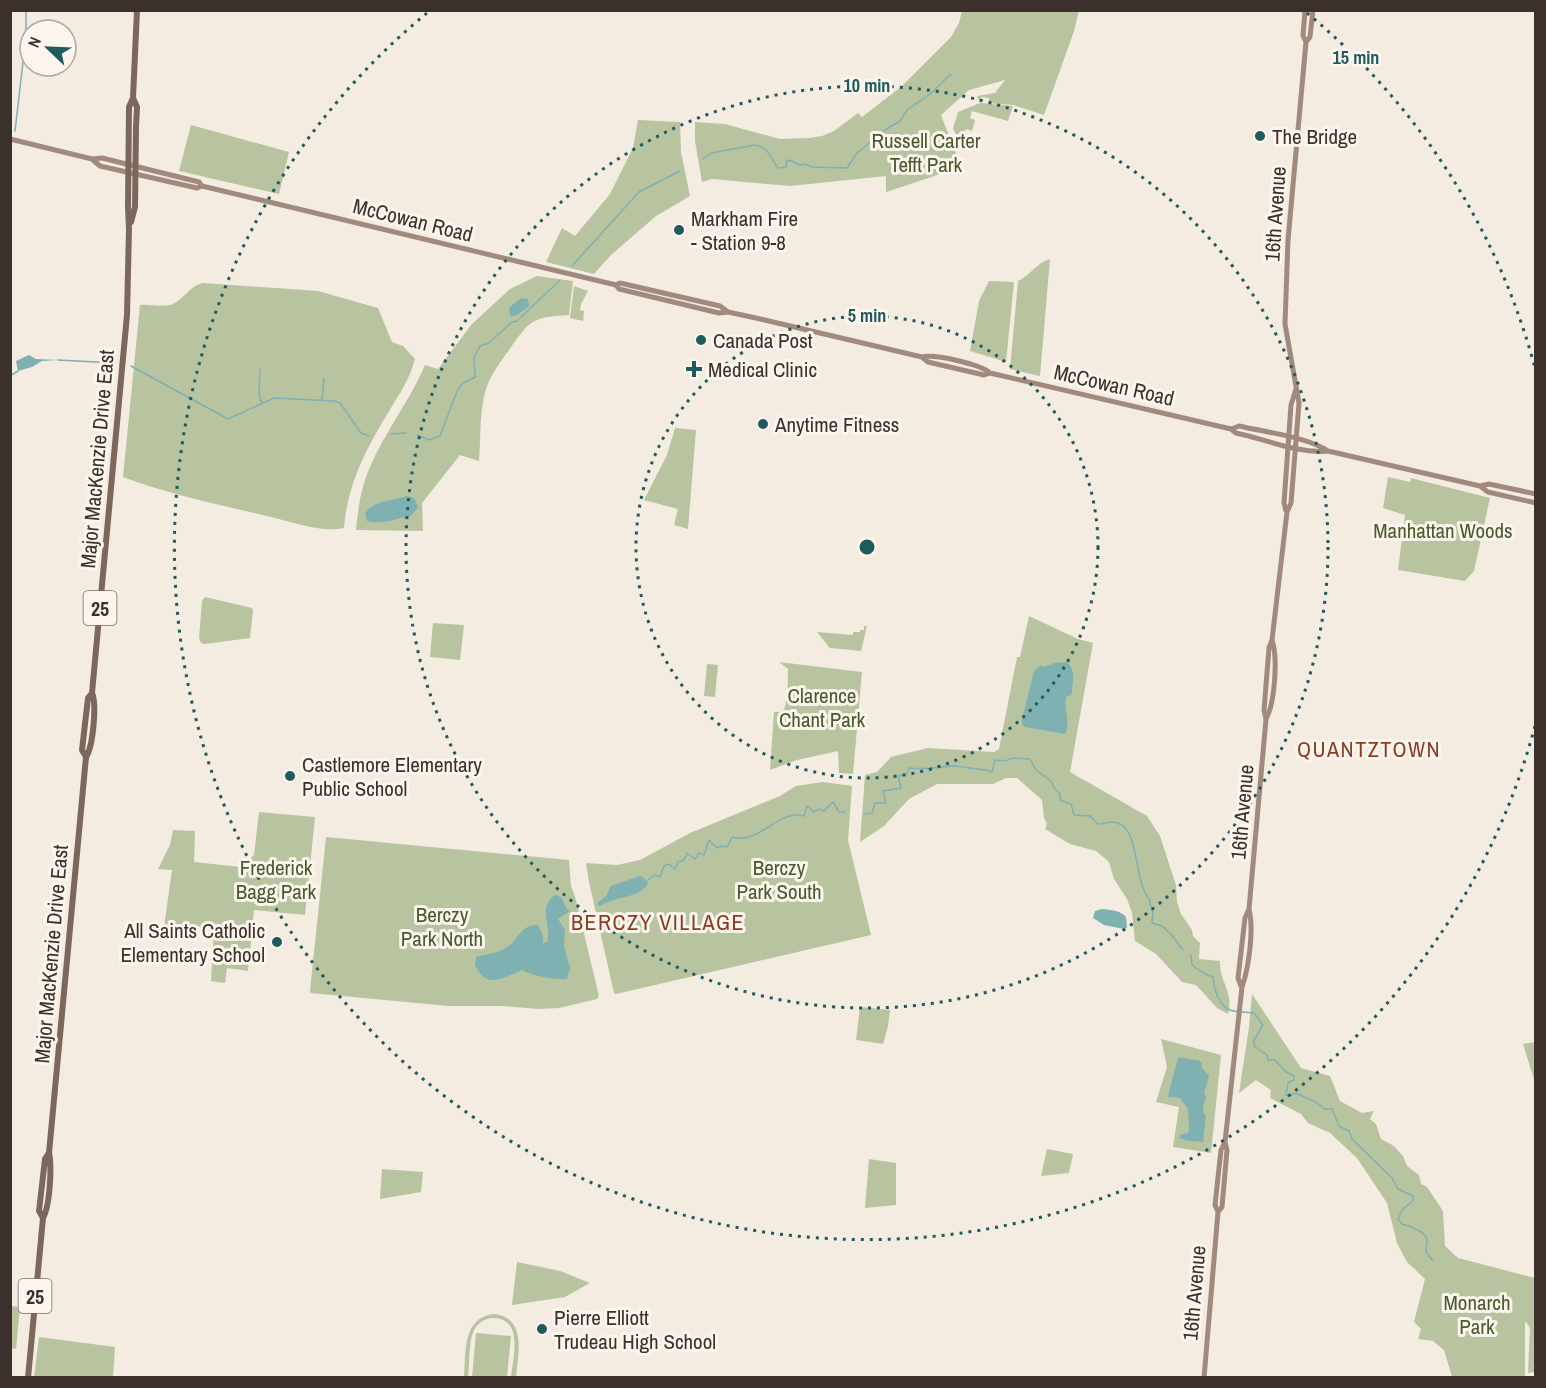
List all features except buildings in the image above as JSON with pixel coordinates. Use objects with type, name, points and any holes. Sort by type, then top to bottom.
[{"type":"main road","name":"Major MacKenzie Drive East","points":[[132,174],[128,165],[129,108],[133,98],[137,10]]},
{"type":"main road","name":"16th Avenue","points":[[1204,1377],[1218,1212],[1222,1207],[1227,1150],[1225,1142],[1242,987],[1249,952],[1252,919],[1249,909],[1266,719],[1270,712],[1273,685],[1275,649],[1272,640],[1287,512],[1291,503],[1297,439],[1299,403],[1287,338],[1286,308],[1288,240],[1306,42],[1303,36],[1305,10]]},
{"type":"main road","name":"16th Avenue","points":[[1306,42],[1310,37],[1312,10]]},
{"type":"main road","name":"Major MacKenzie Drive East","points":[[27,1376],[43,1218],[48,1195],[51,1160],[49,1153],[86,758],[90,751],[94,699],[92,693],[124,350],[129,288],[132,174],[136,166],[136,107],[133,98]]},
{"type":"main road","name":"McCowan Road","points":[[10,139],[92,159],[102,158],[136,166],[199,182],[202,186]]},
{"type":"main road","name":"McCowan Road","points":[[92,159],[100,166],[132,174],[197,188],[202,186],[616,285],[619,289],[719,313],[728,312],[922,357],[928,362],[984,375],[990,373],[1231,429],[1236,433],[1296,448],[1317,452],[1328,451],[1480,486],[1488,492],[1536,503]]},
{"type":"main road","name":"16th Avenue","points":[[1287,512],[1284,502],[1291,405],[1297,388]]},
{"type":"main road","name":"McCowan Road","points":[[1231,429],[1239,426],[1297,439],[1318,444],[1328,451]]},
{"type":"main road","name":"McCowan Road","points":[[1480,486],[1490,484],[1536,494]]},
{"type":"green space","name":"Russell Carter Tefft Park","points":[[962,11],[1079,11],[1044,115],[1013,105],[989,103],[989,98],[981,97],[981,103],[1013,106],[1008,121],[972,111],[970,118],[975,120],[972,131],[966,129],[961,147],[953,128],[958,112],[980,103],[977,96],[995,93],[1005,80],[969,90],[941,115],[961,167],[886,192],[886,176],[790,186],[712,179],[702,182],[695,141],[695,122],[725,124],[780,139],[822,136],[834,131],[858,113],[862,117],[902,86],[951,37],[959,23]]},
{"type":"green space","points":[[638,120],[680,122],[681,152],[690,196],[656,216],[611,255],[594,274],[546,262],[562,228],[575,236],[610,194],[633,148]]},
{"type":"green space","points":[[191,125],[289,152],[279,194],[179,171]]},
{"type":"green space","points":[[1050,259],[1040,376],[1010,369],[1018,281],[1041,263]]},
{"type":"green space","points":[[537,276],[573,281],[569,315],[539,319],[527,326],[494,372],[487,386],[483,404],[479,461],[460,455],[422,503],[423,531],[356,530],[360,498],[370,467],[425,365],[438,369],[472,324],[510,289]]},
{"type":"green space","points":[[989,281],[1014,282],[1006,362],[970,351],[979,301]]},
{"type":"green space","points":[[203,283],[318,291],[378,308],[392,342],[403,346],[415,359],[407,380],[372,440],[353,482],[344,528],[326,529],[308,526],[178,494],[123,477],[140,305],[170,305],[193,287]]},
{"type":"green space","points":[[574,286],[588,291],[580,310],[584,311],[583,321],[570,318]]},
{"type":"green space","points":[[675,428],[696,430],[688,529],[674,525],[678,509],[644,500],[667,455]]},
{"type":"green space","name":"Manhattan Woods","points":[[1388,477],[1410,482],[1411,478],[1490,498],[1474,571],[1465,581],[1398,570],[1405,515],[1383,508]]},
{"type":"green space","points":[[205,597],[252,608],[250,638],[201,643],[199,638],[202,601]]},
{"type":"green space","points":[[1029,616],[1078,639],[1093,643],[1070,772],[1147,816],[1160,836],[1176,885],[1177,902],[1181,914],[1192,930],[1193,936],[1200,943],[1199,959],[1220,961],[1229,999],[1228,1014],[1217,1008],[1196,985],[1182,982],[1156,954],[1135,941],[1132,913],[1127,899],[1114,879],[1109,862],[1096,851],[1070,844],[1045,829],[1047,824],[1042,800],[1017,778],[1006,778],[993,784],[937,784],[909,799],[884,826],[860,842],[865,775],[877,772],[891,757],[928,748],[994,752],[999,749],[1017,657],[1020,657]]},
{"type":"green space","points":[[433,623],[464,625],[460,660],[430,657]]},
{"type":"green space","points":[[864,626],[867,626],[861,651],[830,648],[817,632],[853,635],[853,632],[864,630]]},
{"type":"green space","name":"Clarence Chant Park","points":[[779,662],[862,672],[853,774],[839,773],[838,751],[797,760],[770,770],[774,712],[781,712],[784,709],[787,696],[788,669]]},
{"type":"green space","points":[[707,664],[718,665],[715,697],[704,696]]},
{"type":"green space","name":"Berczy Park South","points":[[823,782],[852,786],[848,840],[871,935],[614,993],[586,863],[617,865],[640,860],[690,833],[780,796],[796,786]]},
{"type":"green space","name":"Frederick Bagg Park","points":[[259,812],[315,817],[305,915],[254,910],[248,971],[227,968],[225,983],[211,981],[214,929],[187,924],[183,927],[164,927],[172,870],[158,869],[170,845],[173,830],[195,831],[194,862],[240,867],[254,855]]},
{"type":"green space","name":"Berczy Park North","points":[[326,837],[569,860],[571,886],[599,996],[597,999],[559,1008],[539,1009],[448,1006],[311,993]]},
{"type":"green space","name":"Monarch Park","points":[[1252,994],[1301,1068],[1330,1076],[1340,1101],[1362,1113],[1374,1111],[1370,1119],[1376,1124],[1381,1139],[1394,1146],[1403,1156],[1407,1166],[1419,1175],[1421,1184],[1427,1187],[1443,1211],[1445,1246],[1458,1258],[1535,1278],[1535,1372],[1528,1373],[1530,1328],[1526,1322],[1525,1377],[1452,1377],[1444,1350],[1433,1341],[1418,1339],[1421,1329],[1414,1322],[1425,1279],[1407,1262],[1397,1243],[1387,1203],[1357,1158],[1330,1133],[1308,1123],[1301,1114],[1270,1098],[1271,1090],[1256,1080],[1239,1093]]},
{"type":"green space","points":[[860,1007],[890,1010],[883,1044],[856,1040]]},
{"type":"green space","points":[[1161,1039],[1221,1055],[1211,1153],[1173,1147],[1179,1107],[1156,1102],[1167,1067]]},
{"type":"green space","points":[[1536,1042],[1535,1083],[1523,1044]]},
{"type":"green space","points":[[1047,1149],[1073,1154],[1069,1173],[1041,1176]]},
{"type":"green space","points":[[869,1159],[896,1163],[896,1205],[865,1208]]},
{"type":"green space","points":[[382,1169],[423,1172],[421,1192],[380,1199]]},
{"type":"green space","points":[[517,1262],[560,1271],[590,1283],[565,1297],[512,1305]]},
{"type":"green space","points":[[11,1306],[20,1307],[16,1349],[11,1348]]},
{"type":"green space","points":[[495,1314],[505,1317],[516,1330],[519,1348],[516,1377],[511,1377],[513,1332],[503,1320],[493,1318],[482,1321],[474,1330],[470,1347],[468,1377],[464,1377],[466,1347],[471,1328],[484,1316]]},
{"type":"green space","points":[[476,1333],[511,1336],[507,1377],[472,1377]]},
{"type":"green space","points":[[39,1337],[115,1347],[113,1377],[34,1378]]},
{"type":"water","points":[[521,298],[528,299],[529,306],[511,317],[510,307]]},
{"type":"water","points":[[29,355],[36,359],[58,360],[42,361],[18,371],[16,361]]},
{"type":"water","points":[[407,496],[414,498],[418,507],[405,519],[403,517],[385,522],[367,521],[365,514],[368,509],[383,502]]},
{"type":"water","points":[[1067,662],[1072,669],[1073,676],[1072,693],[1067,696],[1066,701],[1068,724],[1065,734],[1025,727],[1022,720],[1034,671],[1041,665],[1043,667]]},
{"type":"water","points":[[640,876],[648,884],[643,889],[598,905],[611,886]]},
{"type":"water","points":[[555,895],[561,897],[570,911],[558,919],[565,930],[564,946],[570,968],[567,979],[544,977],[522,970],[502,979],[490,980],[479,973],[475,965],[476,957],[504,949],[527,927],[538,925],[543,935],[543,943],[547,942],[546,911],[550,900]]},
{"type":"water","points":[[1102,909],[1124,915],[1127,928],[1104,925],[1093,918],[1095,911]]},
{"type":"water","points":[[1179,1057],[1200,1061],[1202,1068],[1209,1076],[1204,1094],[1206,1096],[1203,1108],[1206,1115],[1203,1142],[1179,1138],[1180,1135],[1189,1131],[1188,1109],[1180,1098],[1168,1097]]},
{"type":"waterway","points":[[15,131],[26,36],[26,10]]},
{"type":"waterway","points":[[703,159],[711,153],[755,145],[763,148],[778,168],[786,167],[787,160],[812,167],[847,168],[857,153],[900,121],[907,110],[930,94],[951,74]]},
{"type":"waterway","points":[[572,266],[639,192],[680,171]]},
{"type":"waterway","points":[[417,435],[429,440],[440,436],[458,389],[463,383],[475,377],[474,357],[480,346],[489,343],[512,322],[517,321],[560,280]]},
{"type":"waterway","points":[[58,360],[115,363]]},
{"type":"waterway","points":[[131,366],[228,419],[274,398],[334,401],[340,403],[361,433],[369,436]]},
{"type":"waterway","points":[[260,369],[259,394],[262,403]]},
{"type":"waterway","points":[[10,376],[18,371]]},
{"type":"waterway","points":[[322,400],[324,378]]},
{"type":"waterway","points":[[391,434],[406,433]]},
{"type":"waterway","points":[[865,814],[872,813],[875,803],[886,803],[883,791],[901,788],[898,776],[906,775],[909,768],[956,766],[992,772],[995,760],[1030,759],[1036,770],[1051,781],[1060,794],[1060,800],[1071,804],[1074,815],[1090,816],[1098,824],[1112,822],[1122,825],[1128,832],[1144,892],[1150,900],[1153,913],[1152,923],[1162,926],[1183,950]]},
{"type":"waterway","points":[[647,881],[655,875],[660,877],[664,866],[669,864],[675,869],[687,853],[695,859],[699,853],[704,855],[709,840],[717,848],[727,847],[732,837],[751,836],[785,817],[804,816],[807,806],[814,812],[819,809],[824,811],[833,802],[839,812],[845,812]]},
{"type":"waterway","points":[[1191,955],[1192,965],[1213,977],[1216,991],[1226,1008],[1254,1013],[1263,1025],[1254,1040],[1254,1046],[1267,1055],[1268,1060],[1275,1060],[1286,1072],[1294,1076],[1294,1080],[1288,1083],[1286,1095],[1296,1093],[1314,1101],[1324,1109],[1332,1109],[1339,1126],[1349,1131],[1352,1139],[1392,1178],[1398,1189],[1413,1196],[1413,1201],[1403,1209],[1398,1219],[1402,1224],[1424,1235],[1427,1241],[1426,1252],[1433,1261]]},
{"type":"place","name":"The Bridge","points":[[1260,136]]},
{"type":"place","name":"Markham Fire - Station 9-8","points":[[679,230]]},
{"type":"place","name":"Canada Post","points":[[701,340]]},
{"type":"place","name":"Medical Clinic","points":[[694,369]]},
{"type":"place","name":"Anytime Fitness","points":[[763,424]]},
{"type":"place","name":"Castlemore Elementary Public School","points":[[290,776]]},
{"type":"place","name":"All Saints Catholic Elementary School","points":[[277,942]]},
{"type":"place","name":"Pierre Elliott Trudeau High School","points":[[542,1329]]},
{"type":"district","name":"QUANTZTOWN","points":[[1369,749]]},
{"type":"district","name":"BERCZY VILLAGE","points":[[658,922]]}]
